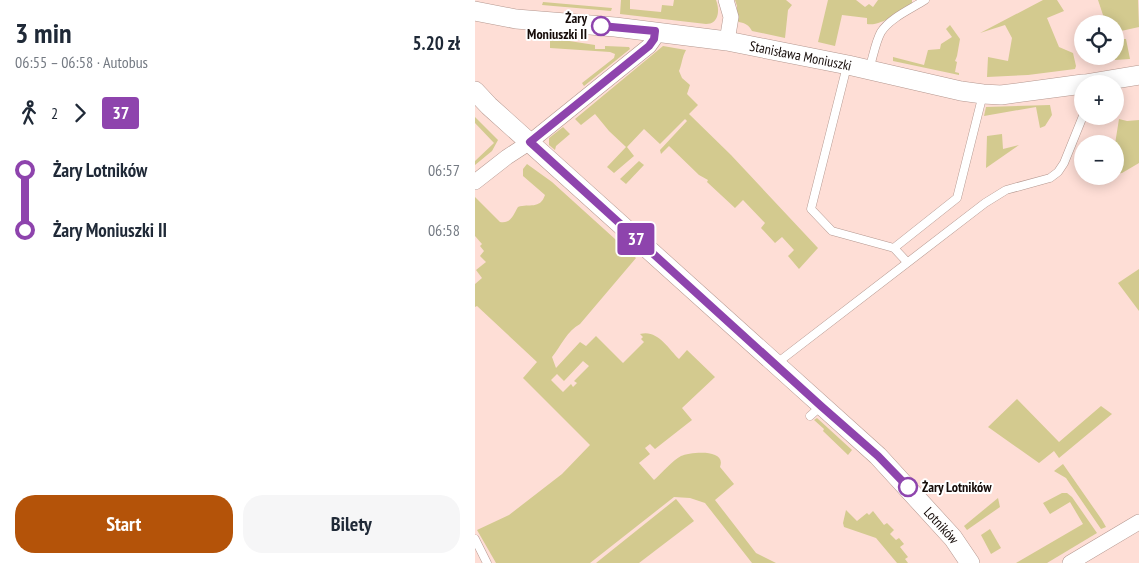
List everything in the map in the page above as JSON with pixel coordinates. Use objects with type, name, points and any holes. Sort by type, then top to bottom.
[{"type":"street","points":[[726,0],[731,17],[727,41]]},
{"type":"street","name":"Stanisława Moniuszki","points":[[475,11],[517,19],[655,31],[727,41],[848,65],[961,91],[983,94],[1001,95],[1074,85]]},
{"type":"street","name":"Stanisława Moniuszki","points":[[475,22],[517,19]]},
{"type":"street","points":[[475,182],[530,142],[649,46],[654,39],[655,31]]},
{"type":"street","name":"Stanisława Moniuszki","points":[[1124,77],[1139,75]]},
{"type":"street","name":"Lotników","points":[[475,91],[482,102],[530,142],[775,365],[815,411],[878,456],[953,538],[970,563]]},
{"type":"street","points":[[1070,563],[1139,522]]},
{"type":"lane","points":[[869,70],[883,30],[889,23],[925,0]]},
{"type":"lane","points":[[848,65],[811,209],[832,231],[894,248],[907,262]]},
{"type":"lane","points":[[894,248],[957,198],[983,94]]},
{"type":"lane","points":[[775,365],[998,194],[1012,188],[1050,178],[1059,172],[1065,163],[1080,125]]},
{"type":"lane","points":[[475,539],[487,563]]},
{"type":"shaded area","points":[[621,0],[630,0],[630,9],[661,12],[662,5],[673,6],[674,0],[716,0],[718,12],[714,22],[706,24],[620,14]]},
{"type":"shaded area","points":[[735,0],[786,0],[792,5],[788,10],[785,38],[752,31],[750,27],[739,22],[737,20]]},
{"type":"shaded area","points":[[828,0],[856,0],[865,7],[869,4],[873,7],[878,0],[912,0],[912,4],[890,18],[872,24],[867,24],[867,18],[842,15],[835,46],[818,42]]},
{"type":"shaded area","points":[[1043,0],[1057,0],[1064,11],[1047,18],[1059,47],[1073,53],[1075,69],[1028,75],[987,77],[988,57],[1008,61],[1012,38],[1005,25],[980,33]]},
{"type":"shaded area","points":[[1098,0],[1138,0],[1139,27],[1124,30],[1124,15],[1103,15]]},
{"type":"shaded area","points":[[543,2],[612,8],[611,11],[542,5]]},
{"type":"shaded area","points":[[950,25],[960,39],[955,61],[957,62],[955,72],[959,73],[959,75],[893,61],[893,57],[924,65],[928,50],[940,49],[941,44],[952,37],[946,29]]},
{"type":"shaded area","points":[[550,38],[595,45],[595,49],[605,49],[605,46],[629,47],[630,49],[584,86],[582,83],[614,58],[615,54],[610,52],[550,48]]},
{"type":"shaded area","points":[[1124,39],[1126,39],[1130,59],[1124,59]]},
{"type":"shaded area","points":[[663,46],[686,50],[679,71],[682,78],[690,85],[687,94],[698,105],[689,114],[731,155],[818,248],[799,269],[788,256],[794,250],[782,237],[775,243],[761,228],[765,223],[743,200],[735,208],[707,182],[708,180],[699,175],[669,146],[661,154],[660,150],[687,121],[685,119],[660,144],[644,129],[627,147],[634,156],[614,173],[607,167],[626,147],[595,114],[581,125],[575,119]]},
{"type":"shaded area","points":[[1050,105],[1052,115],[1045,126],[1040,128],[1036,107],[984,116],[986,107]]},
{"type":"shaded area","points":[[475,117],[498,140],[492,151],[475,165],[475,161],[494,143],[475,123]]},
{"type":"shaded area","points":[[1124,120],[1139,120],[1139,163],[1124,172],[1124,135],[1116,135],[1118,125],[1124,125]]},
{"type":"shaded area","points":[[563,127],[570,134],[556,146],[555,150],[549,145],[549,138]]},
{"type":"shaded area","points":[[1002,134],[1003,149],[1019,145],[986,168],[987,136]]},
{"type":"shaded area","points":[[639,161],[644,165],[626,184],[620,179]]},
{"type":"shaded area","points":[[527,164],[552,182],[636,258],[565,339],[552,357],[556,368],[580,342],[586,346],[596,336],[623,363],[644,342],[640,334],[652,334],[662,340],[679,359],[687,350],[715,377],[682,408],[692,420],[655,449],[650,444],[645,448],[650,454],[639,463],[654,480],[681,456],[692,453],[707,453],[718,457],[721,461],[720,467],[734,484],[715,500],[756,553],[776,563],[752,563],[705,503],[690,498],[674,497],[590,563],[496,563],[477,530],[509,515],[562,474],[590,445],[523,378],[537,362],[477,306],[475,307],[475,284],[482,278],[476,270],[486,262],[480,256],[484,251],[480,246],[482,244],[475,236],[475,197],[500,222],[507,222],[518,207],[540,203],[545,195],[523,176],[523,169]],"holes":[[[583,361],[589,366],[574,381],[577,383],[573,387],[571,384],[563,392],[551,380],[557,374],[564,381]]]},
{"type":"shaded area","points":[[1139,269],[1139,311],[1118,283]]},
{"type":"shaded area","points":[[1017,399],[1059,442],[1101,406],[1112,414],[1059,458],[1054,451],[1039,463],[988,427]]},
{"type":"shaded area","points":[[817,418],[852,450],[848,455],[823,431],[824,429],[814,420]]},
{"type":"shaded area","points":[[1063,464],[1106,527],[1101,529],[1066,478],[1054,471]]},
{"type":"shaded area","points":[[1062,493],[1067,493],[1072,497],[1097,533],[1047,563],[1016,563],[1083,524],[1070,502],[1050,514],[1043,503]]},
{"type":"shaded area","points":[[998,498],[1000,507],[967,530],[964,526]]},
{"type":"shaded area","points":[[676,499],[694,521],[639,563],[596,563]]},
{"type":"shaded area","points":[[846,510],[857,521],[873,511],[884,525],[887,523],[894,530],[890,534],[896,540],[899,538],[904,544],[900,547],[908,557],[905,559],[908,563],[897,563],[876,538],[844,527]]},
{"type":"shaded area","points":[[990,529],[1001,548],[991,554],[981,535]]},
{"type":"bus line","name":"37","points":[[601,26],[655,31],[654,39],[649,46],[530,142],[878,456],[908,487]]},
{"type":"place","name":"Żary Moniuszki II","points":[[601,26]]},
{"type":"place","name":"Żary Lotników","points":[[908,487]]}]
